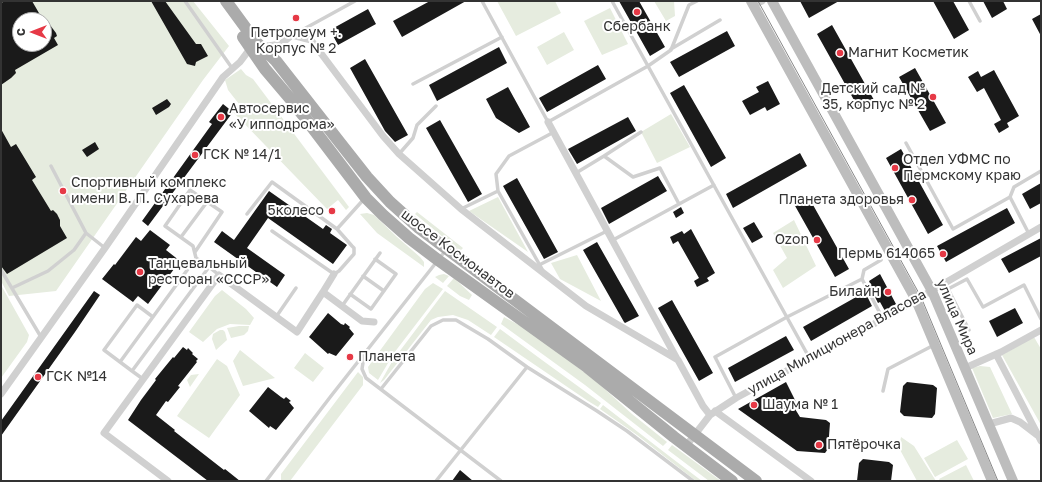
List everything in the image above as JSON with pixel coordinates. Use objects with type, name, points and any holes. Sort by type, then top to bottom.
[{"type":"main road","name":"шоссе Космонавтов","points":[[216,1],[254,45],[276,61],[367,177],[390,202],[447,249],[756,481]]},
{"type":"main road","name":"шоссе Космонавтов","points":[[226,1],[254,45],[266,69],[366,198],[383,215],[409,238],[438,260],[587,367],[732,481]]},
{"type":"main road","name":"улица Мира","points":[[772,1],[932,291],[1013,481]]},
{"type":"main road","points":[[755,2],[916,300],[992,481]]},
{"type":"street","points":[[1,394],[105,248],[223,77],[240,62],[254,45],[268,46],[281,44],[292,35],[311,40],[383,136],[399,154],[460,209],[586,306],[678,360]]},
{"type":"street","points":[[548,122],[703,406],[811,481]]},
{"type":"street","name":"улица Милиционера Власова","points":[[686,446],[713,413],[736,398],[883,319],[1041,227]]},
{"type":"street","points":[[168,481],[104,433],[219,275],[296,332],[334,274]]},
{"type":"street","points":[[323,292],[362,321],[374,322]]},
{"type":"street","points":[[965,368],[996,354],[1041,330]]},
{"type":"street","points":[[996,354],[1040,439]]},
{"type":"street","points":[[989,424],[1011,418],[1020,422],[1040,439]]},
{"type":"lane","points":[[185,1],[232,68]]},
{"type":"lane","points":[[292,35],[355,1]]},
{"type":"lane","points":[[482,1],[548,122],[648,66],[720,20]]},
{"type":"lane","points":[[612,1],[810,359]]},
{"type":"lane","points":[[671,50],[689,5],[697,1]]},
{"type":"lane","points":[[969,1],[980,21]]},
{"type":"lane","points":[[413,84],[502,37]]},
{"type":"lane","points":[[399,154],[413,138],[417,125],[436,106]]},
{"type":"lane","points":[[544,273],[498,191],[496,174],[508,156],[554,132]]},
{"type":"lane","points":[[576,173],[641,132]]},
{"type":"lane","points":[[906,143],[953,230],[1010,197],[1014,187],[1041,171]]},
{"type":"lane","points":[[604,156],[633,176],[660,168],[679,204]]},
{"type":"lane","points":[[51,166],[86,233],[105,248]]},
{"type":"lane","points":[[247,214],[272,182],[337,229],[350,243],[354,251],[353,256],[339,271],[334,274],[272,231]]},
{"type":"lane","points":[[613,240],[714,185]]},
{"type":"lane","points":[[120,362],[196,258],[193,246],[165,226],[190,190],[222,212],[195,252]]},
{"type":"lane","points":[[460,209],[498,191]]},
{"type":"lane","points":[[1010,197],[1029,234]]},
{"type":"lane","points":[[337,229],[366,198]]},
{"type":"lane","points":[[181,237],[207,202]]},
{"type":"lane","points":[[539,265],[608,230]]},
{"type":"lane","points":[[12,288],[48,272],[74,250],[86,233]]},
{"type":"lane","points":[[268,480],[331,396],[447,249]]},
{"type":"lane","points":[[342,306],[380,253]]},
{"type":"lane","points":[[196,258],[219,275]]},
{"type":"lane","points":[[350,294],[371,309],[384,291],[396,274],[375,259]]},
{"type":"lane","points":[[882,260],[864,270],[862,279],[883,319]]},
{"type":"lane","points":[[132,371],[209,267]]},
{"type":"lane","points":[[1,270],[41,337]]},
{"type":"lane","points":[[363,276],[384,291]]},
{"type":"lane","points":[[736,398],[715,357],[787,317],[862,279]]},
{"type":"lane","points":[[969,330],[948,289],[967,279],[983,307],[1024,285],[1041,319]]},
{"type":"lane","points":[[276,317],[296,288]]},
{"type":"lane","points":[[143,379],[104,350],[137,305],[153,317]]},
{"type":"lane","points":[[381,389],[431,326],[443,320],[453,319],[461,322],[488,339],[527,367],[627,431],[693,481]]},
{"type":"lane","points":[[883,391],[888,369],[935,344]]},
{"type":"lane","points":[[365,354],[362,366],[366,378],[501,481]]},
{"type":"lane","points":[[436,481],[527,367]]},
{"type":"shaded area","name":"Спортивный комплекс имени В. П. Сухарева","points":[[1,1],[193,1],[229,46],[203,80],[56,291],[9,296],[1,281]]},
{"type":"shaded area","points":[[497,1],[555,1],[561,13],[516,36]]},
{"type":"shaded area","points":[[654,1],[674,1],[675,16],[666,21]]},
{"type":"shaded area","points":[[610,8],[628,44],[602,55],[584,21]]},
{"type":"shaded area","points":[[564,32],[574,50],[547,65],[537,47]]},
{"type":"shaded area","points":[[241,69],[246,75],[253,79],[349,207],[346,210],[338,200],[327,209],[233,112],[239,104],[228,90],[225,80]]},
{"type":"shaded area","points":[[671,114],[690,147],[657,163],[641,132]]},
{"type":"shaded area","points":[[498,197],[528,252],[469,211]]},
{"type":"shaded area","points":[[417,212],[463,248],[460,251],[415,214]]},
{"type":"shaded area","points":[[367,213],[374,215],[420,257],[424,262],[424,267],[377,233],[360,214]]},
{"type":"shaded area","points":[[794,220],[816,266],[783,288],[773,270],[787,258],[773,233]]},
{"type":"shaded area","points":[[577,255],[601,301],[560,279],[551,263]]},
{"type":"shaded area","points":[[444,274],[449,276],[443,283],[435,277],[439,275]]},
{"type":"shaded area","points":[[454,278],[472,295],[469,300],[460,296],[447,286]]},
{"type":"shaded area","points":[[433,283],[443,289],[394,353],[378,380],[369,373],[368,367],[425,289]]},
{"type":"shaded area","points":[[1,285],[29,335],[27,342],[1,378]]},
{"type":"shaded area","points":[[222,290],[246,309],[254,318],[250,325],[230,324],[217,329],[203,342],[189,332],[215,296]]},
{"type":"shaded area","points":[[445,291],[497,327],[491,335],[468,320],[453,315],[438,317],[431,320],[384,380],[380,383],[393,360]]},
{"type":"shaded area","points":[[504,317],[530,331],[597,382],[632,414],[667,442],[663,446],[585,385],[501,324]]},
{"type":"shaded area","points":[[249,326],[248,331],[244,335],[231,338],[227,328]]},
{"type":"shaded area","points":[[500,329],[601,403],[598,407],[494,337]]},
{"type":"shaded area","points":[[220,330],[225,332],[227,340],[216,350],[212,339],[213,334]]},
{"type":"shaded area","points":[[1034,337],[1041,349],[1041,425],[1002,355]]},
{"type":"shaded area","points":[[240,350],[275,378],[243,386],[233,361]]},
{"type":"shaded area","points":[[305,353],[324,368],[313,382],[294,368]]},
{"type":"shaded area","points":[[217,359],[227,366],[240,395],[209,438],[177,416]]},
{"type":"shaded area","points":[[980,366],[990,367],[1012,414],[993,418],[972,368]]},
{"type":"shaded area","points":[[358,372],[363,377],[363,385],[290,481],[281,481],[281,474]]},
{"type":"shaded area","points":[[199,374],[190,387],[187,380],[191,375]]},
{"type":"shaded area","points":[[603,405],[702,481],[696,481],[637,435],[600,409]]},
{"type":"shaded area","points":[[901,437],[914,446],[936,481],[917,481],[899,448]]},
{"type":"shaded area","points":[[957,440],[968,459],[935,477],[924,458]]},
{"type":"shaded area","points":[[672,445],[721,481],[709,481],[668,450]]},
{"type":"shaded area","points":[[966,465],[974,481],[940,481],[939,479]]},
{"type":"building","points":[[5,1],[32,1],[38,12],[12,12],[12,52],[46,52],[15,70],[16,73],[1,85],[1,3]]},
{"type":"building","points":[[151,1],[165,1],[196,44],[201,44],[208,56],[196,62],[195,66],[187,64]]},
{"type":"building","points":[[430,1],[466,1],[402,37],[393,21]]},
{"type":"building","points":[[619,1],[639,1],[665,47],[650,56]]},
{"type":"building","points":[[800,1],[839,1],[809,18]]},
{"type":"building","points":[[933,1],[953,1],[969,30],[954,39]]},
{"type":"building","points":[[983,1],[1003,1],[1007,9],[992,18]]},
{"type":"building","points":[[368,9],[376,24],[338,45],[330,30]]},
{"type":"building","points":[[1041,14],[1041,36],[1032,19]]},
{"type":"building","points":[[832,25],[874,100],[859,109],[817,34]]},
{"type":"building","points":[[52,28],[56,33],[57,36],[54,38],[58,45],[52,48]]},
{"type":"building","points":[[727,31],[735,46],[679,77],[670,62]]},
{"type":"building","points":[[499,47],[507,63],[437,101],[429,85]]},
{"type":"building","points":[[365,59],[408,135],[395,142],[385,131],[350,68]]},
{"type":"building","points":[[598,65],[606,79],[547,112],[539,98]]},
{"type":"building","points":[[915,68],[946,123],[930,131],[899,77]]},
{"type":"building","points":[[994,70],[1019,116],[1007,123],[1009,127],[999,133],[994,124],[1001,120],[984,88],[977,92],[968,77],[978,71],[981,77]]},
{"type":"building","points":[[768,81],[780,104],[767,111],[765,107],[750,115],[742,101],[759,92],[756,87]]},
{"type":"building","points":[[684,85],[726,158],[711,167],[670,93]]},
{"type":"building","points":[[508,87],[530,127],[519,133],[496,118],[486,99]]},
{"type":"building","points":[[167,99],[171,104],[169,107],[156,115],[152,108]]},
{"type":"building","name":"ГСК № 14/1","points":[[223,104],[233,112],[148,226],[142,221],[212,124],[209,122]]},
{"type":"building","points":[[628,117],[636,131],[577,164],[568,149]]},
{"type":"building","points":[[440,120],[482,194],[468,202],[426,128]]},
{"type":"building","points":[[1,129],[11,147],[16,144],[36,177],[32,180],[51,211],[53,210],[57,214],[60,220],[60,226],[67,238],[7,274],[1,266]]},
{"type":"building","points":[[95,142],[99,149],[87,157],[82,150]]},
{"type":"building","points":[[901,149],[943,225],[928,234],[886,158]]},
{"type":"building","points":[[800,153],[807,166],[733,208],[726,194]]},
{"type":"building","points":[[658,176],[667,191],[609,224],[601,208]]},
{"type":"building","points":[[517,178],[558,252],[544,259],[503,186]]},
{"type":"building","points":[[1041,183],[1041,203],[1030,209],[1022,194]]},
{"type":"building","points":[[269,191],[323,229],[326,225],[332,229],[330,233],[347,245],[333,264],[268,218],[247,248],[285,275],[277,287],[214,242],[222,231],[234,240]]},
{"type":"building","points":[[808,196],[849,269],[835,277],[794,204]]},
{"type":"building","points":[[681,207],[684,213],[676,218],[673,212]]},
{"type":"building","points":[[1007,208],[1015,223],[946,262],[937,246]]},
{"type":"building","points":[[754,222],[763,237],[752,243],[743,228]]},
{"type":"building","points":[[691,229],[715,273],[707,278],[709,281],[697,287],[694,281],[699,278],[678,241],[673,244],[670,237],[682,231],[684,234]]},
{"type":"building","name":"Танцевальный ресторан «СССР»","points":[[150,230],[170,245],[166,250],[180,261],[148,304],[138,296],[133,302],[102,279],[114,264],[115,265],[136,237],[141,241]]},
{"type":"building","points":[[1041,238],[1041,256],[1009,273],[1001,259]]},
{"type":"building","points":[[597,242],[639,316],[625,323],[583,250]]},
{"type":"building","points":[[880,274],[896,304],[885,311],[880,302],[878,303],[869,281]]},
{"type":"building","name":"ГСК №14","points":[[94,291],[100,295],[1,436],[1,421]]},
{"type":"building","points":[[865,292],[872,306],[811,341],[803,327]]},
{"type":"building","points":[[672,300],[713,373],[699,381],[658,308]]},
{"type":"building","points":[[1015,308],[1023,323],[997,337],[989,321]]},
{"type":"building","points":[[328,313],[341,324],[344,325],[345,323],[350,327],[349,328],[354,334],[336,356],[329,353],[328,354],[309,337]]},
{"type":"building","points":[[786,336],[794,350],[735,382],[728,368]]},
{"type":"building","points":[[183,347],[187,350],[188,348],[193,353],[192,354],[198,359],[196,361],[197,362],[178,386],[180,387],[168,402],[166,401],[156,415],[175,430],[174,431],[240,481],[208,481],[128,420],[156,380],[155,379]]},
{"type":"building","points":[[786,382],[796,402],[792,404],[800,417],[826,420],[830,423],[828,449],[825,453],[797,451],[738,409]]},
{"type":"building","points":[[907,382],[933,385],[937,388],[935,414],[932,418],[904,416],[900,412],[903,386]]},
{"type":"building","points":[[268,387],[284,399],[286,397],[291,401],[289,402],[294,408],[276,430],[270,426],[269,428],[249,411]]},
{"type":"building","points":[[863,459],[889,462],[893,465],[891,481],[857,481],[859,463]]},
{"type":"building","points":[[460,470],[473,481],[452,481]]},
{"type":"tram line","points":[[758,1],[921,297],[998,481]]},
{"type":"place","name":"Сбербанк","points":[[637,12]]},
{"type":"place","name":"Петролеум +. Корпус № 2","points":[[296,18]]},
{"type":"place","name":"Магнит Косметик","points":[[840,53]]},
{"type":"place","name":"Детский сад № 35, корпус № 2","points":[[933,97]]},
{"type":"place","name":"Автосервис «У ипподрома»","points":[[221,117]]},
{"type":"place","name":"ГСК № 14/1","points":[[195,155]]},
{"type":"place","name":"Отдел УФМС по Пермскому краю","points":[[895,168]]},
{"type":"place","name":"Спортивный комплекс имени В. П. Сухарева","points":[[63,191]]},
{"type":"place","name":"Планета здоровья","points":[[912,200]]},
{"type":"place","name":"5колесо","points":[[332,211]]},
{"type":"place","name":"Ozon","points":[[817,240]]},
{"type":"place","name":"Пермь 614065","points":[[943,254]]},
{"type":"place","name":"Танцевальный ресторан «СССР»","points":[[140,272]]},
{"type":"place","name":"Билайн","points":[[888,292]]},
{"type":"place","name":"Планета","points":[[350,357]]},
{"type":"place","name":"ГСК №14","points":[[38,377]]},
{"type":"place","name":"Шаума № 1","points":[[754,405]]},
{"type":"place","name":"Пятёрочка","points":[[819,445]]}]
